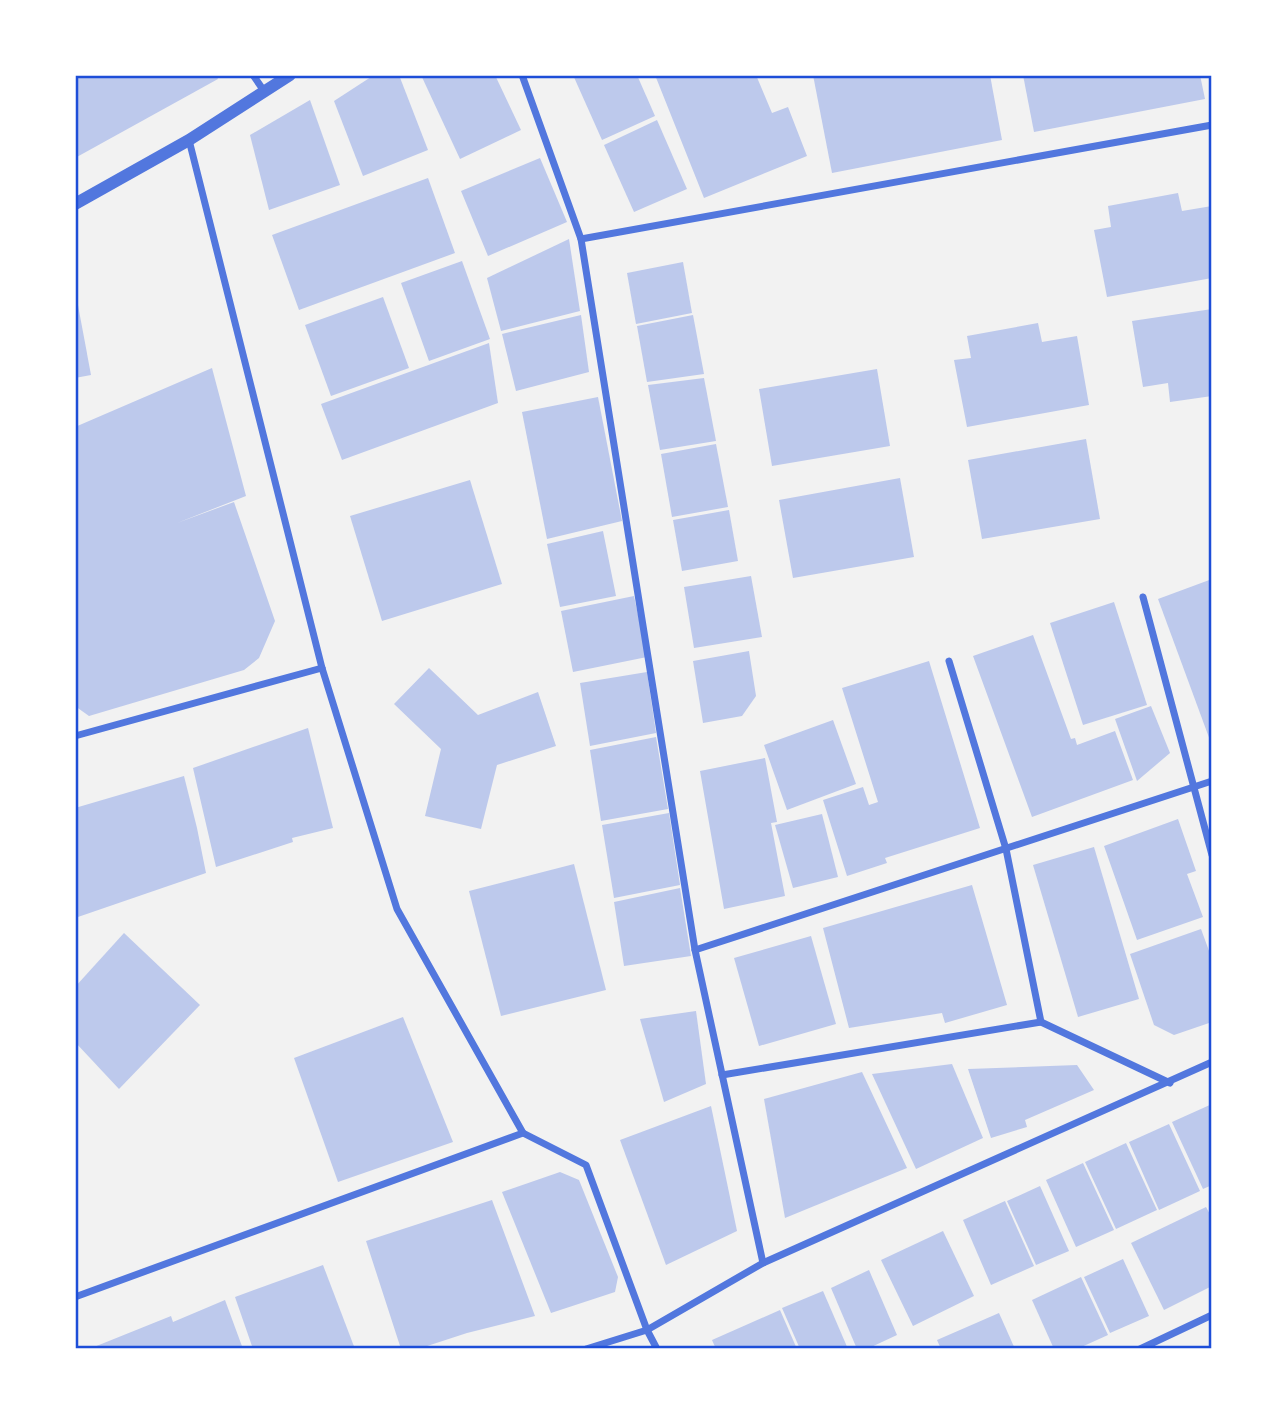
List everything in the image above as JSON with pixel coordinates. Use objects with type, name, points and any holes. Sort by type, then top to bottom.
[{"type":"street","points":[[253,75],[264,91]]},
{"type":"street","points":[[75,204],[189,139],[290,75]]},
{"type":"street","points":[[522,75],[581,239],[695,950],[763,1263]]},
{"type":"street","points":[[581,239],[1212,125]]},
{"type":"street","points":[[189,139],[322,668],[397,909],[523,1133],[586,1165],[657,1349]]},
{"type":"street","points":[[1143,597],[1212,855]]},
{"type":"street","points":[[949,661],[1006,849],[1041,1022]]},
{"type":"street","points":[[75,736],[322,668]]},
{"type":"street","points":[[695,950],[1212,780]]},
{"type":"street","points":[[722,1075],[1041,1022],[1170,1083]]},
{"type":"street","points":[[586,1349],[648,1330],[763,1263],[1212,1062]]},
{"type":"street","points":[[75,1297],[523,1133]]},
{"type":"street","points":[[1140,1349],[1212,1315]]},
{"type":"building","points":[[75,75],[216,75],[218,79],[75,158]]},
{"type":"building","points":[[374,75],[399,75],[428,150],[363,176],[334,101]]},
{"type":"building","points":[[421,75],[495,75],[521,130],[460,159]]},
{"type":"building","points":[[573,75],[637,75],[655,116],[602,140]]},
{"type":"building","points":[[655,75],[756,75],[772,113],[788,107],[807,156],[704,198]]},
{"type":"building","points":[[813,75],[990,75],[1002,140],[832,173]]},
{"type":"building","points":[[1023,75],[1200,75],[1205,99],[1034,132]]},
{"type":"building","points":[[310,100],[340,185],[269,210],[250,135]]},
{"type":"building","points":[[657,120],[687,189],[634,212],[604,145]]},
{"type":"building","points":[[540,158],[567,222],[488,256],[461,191]]},
{"type":"building","points":[[428,178],[455,253],[299,310],[272,235]]},
{"type":"building","points":[[1178,193],[1182,211],[1212,206],[1212,278],[1107,297],[1094,230],[1111,227],[1108,206]]},
{"type":"building","points":[[569,239],[580,311],[501,331],[487,278]]},
{"type":"building","points":[[462,261],[490,339],[429,361],[401,283]]},
{"type":"building","points":[[683,262],[692,313],[636,324],[627,273]]},
{"type":"building","points":[[75,289],[91,375],[75,378]]},
{"type":"building","points":[[383,297],[409,368],[331,396],[305,325]]},
{"type":"building","points":[[1212,309],[1212,396],[1170,402],[1168,383],[1143,387],[1132,321]]},
{"type":"building","points":[[581,315],[589,372],[516,391],[502,334]]},
{"type":"building","points":[[693,315],[704,374],[647,382],[637,326]]},
{"type":"building","points":[[1038,323],[1042,342],[1077,336],[1089,405],[967,427],[954,360],[971,358],[967,336]]},
{"type":"building","points":[[489,343],[498,403],[342,460],[321,404]]},
{"type":"building","points":[[212,368],[246,496],[177,523],[234,502],[275,621],[259,658],[244,670],[89,716],[75,706],[75,427]]},
{"type":"building","points":[[877,369],[890,446],[772,466],[759,389]]},
{"type":"building","points":[[704,378],[716,441],[660,450],[648,385]]},
{"type":"building","points":[[598,397],[622,521],[547,539],[522,412]]},
{"type":"building","points":[[1086,439],[1100,519],[982,539],[968,460]]},
{"type":"building","points":[[716,444],[728,507],[672,517],[661,454]]},
{"type":"building","points":[[900,478],[914,557],[793,578],[779,500]]},
{"type":"building","points":[[470,480],[502,584],[382,621],[350,516]]},
{"type":"building","points":[[729,510],[738,561],[682,571],[673,520]]},
{"type":"building","points":[[603,531],[616,596],[560,607],[547,544]]},
{"type":"building","points":[[751,576],[762,637],[694,648],[684,587]]},
{"type":"building","points":[[1212,579],[1212,743],[1211,743],[1158,599]]},
{"type":"building","points":[[634,596],[647,657],[573,672],[561,611]]},
{"type":"building","points":[[1114,602],[1147,705],[1083,725],[1050,623]]},
{"type":"building","points":[[1033,635],[1071,739],[1075,738],[1077,745],[1115,731],[1133,780],[1032,817],[973,656]]},
{"type":"building","points":[[749,651],[756,696],[742,716],[703,723],[693,661]]},
{"type":"building","points":[[929,661],[980,828],[885,858],[887,863],[847,876],[823,800],[863,787],[869,805],[878,802],[842,688]]},
{"type":"building","points":[[429,668],[478,715],[538,692],[556,746],[497,765],[481,829],[425,816],[441,749],[394,704]]},
{"type":"building","points":[[647,672],[656,733],[590,746],[580,683]]},
{"type":"building","points":[[1151,706],[1170,753],[1137,781],[1115,719]]},
{"type":"building","points":[[833,720],[856,784],[787,810],[764,745]]},
{"type":"building","points":[[308,728],[333,828],[292,838],[293,842],[216,867],[193,768]]},
{"type":"building","points":[[656,737],[668,809],[601,821],[590,750]]},
{"type":"building","points":[[765,758],[777,822],[771,823],[785,896],[724,909],[700,771]]},
{"type":"building","points":[[184,776],[206,873],[75,918],[75,808]]},
{"type":"building","points":[[669,813],[680,885],[614,898],[602,825]]},
{"type":"building","points":[[822,814],[838,877],[793,888],[775,825]]},
{"type":"building","points":[[1178,819],[1196,871],[1187,874],[1203,917],[1137,940],[1104,846]]},
{"type":"building","points":[[1094,847],[1139,999],[1078,1017],[1033,865]]},
{"type":"building","points":[[574,864],[606,990],[501,1016],[469,891]]},
{"type":"building","points":[[972,885],[1007,1005],[945,1023],[942,1013],[849,1028],[823,928]]},
{"type":"building","points":[[680,888],[691,956],[624,966],[614,902]]},
{"type":"building","points":[[1201,929],[1212,959],[1212,1022],[1174,1035],[1154,1025],[1130,954]]},
{"type":"building","points":[[124,933],[200,1005],[119,1089],[75,1042],[75,987]]},
{"type":"building","points":[[811,936],[836,1024],[759,1046],[734,958]]},
{"type":"building","points":[[696,1011],[706,1084],[664,1102],[640,1019]]},
{"type":"building","points":[[403,1017],[453,1142],[338,1182],[294,1058]]},
{"type":"building","points":[[952,1064],[983,1138],[916,1169],[872,1074]]},
{"type":"building","points":[[1077,1065],[1094,1090],[1025,1120],[1027,1127],[991,1138],[968,1069]]},
{"type":"building","points":[[862,1072],[907,1168],[785,1218],[764,1099]]},
{"type":"building","points":[[1212,1104],[1212,1185],[1203,1189],[1172,1122]]},
{"type":"building","points":[[711,1106],[737,1231],[666,1265],[620,1140]]},
{"type":"building","points":[[1169,1124],[1200,1191],[1159,1210],[1129,1142]]},
{"type":"building","points":[[1126,1143],[1157,1210],[1116,1229],[1085,1162]]},
{"type":"building","points":[[1083,1163],[1114,1230],[1076,1247],[1046,1180]]},
{"type":"building","points":[[560,1172],[579,1180],[618,1277],[615,1292],[551,1313],[502,1192]]},
{"type":"building","points":[[1040,1186],[1069,1251],[1036,1265],[1007,1201]]},
{"type":"building","points":[[492,1200],[535,1316],[418,1349],[401,1349],[366,1241]]},
{"type":"building","points":[[1005,1201],[1034,1266],[991,1285],[963,1220]]},
{"type":"building","points":[[1206,1207],[1212,1218],[1212,1286],[1164,1310],[1131,1243]]},
{"type":"building","points":[[943,1231],[974,1296],[913,1326],[881,1260]]},
{"type":"building","points":[[1123,1259],[1149,1316],[1110,1333],[1084,1277]]},
{"type":"building","points":[[323,1265],[355,1349],[253,1349],[235,1297]]},
{"type":"building","points":[[869,1270],[897,1335],[867,1349],[857,1349],[831,1288]]},
{"type":"building","points":[[1081,1277],[1108,1335],[1077,1349],[1054,1349],[1032,1300]]},
{"type":"building","points":[[823,1291],[848,1349],[800,1349],[782,1308]]},
{"type":"building","points":[[225,1300],[243,1349],[89,1349],[171,1316],[173,1322]]},
{"type":"building","points":[[780,1310],[797,1349],[716,1349],[712,1340]]},
{"type":"building","points":[[999,1313],[1015,1349],[941,1349],[937,1340]]}]
